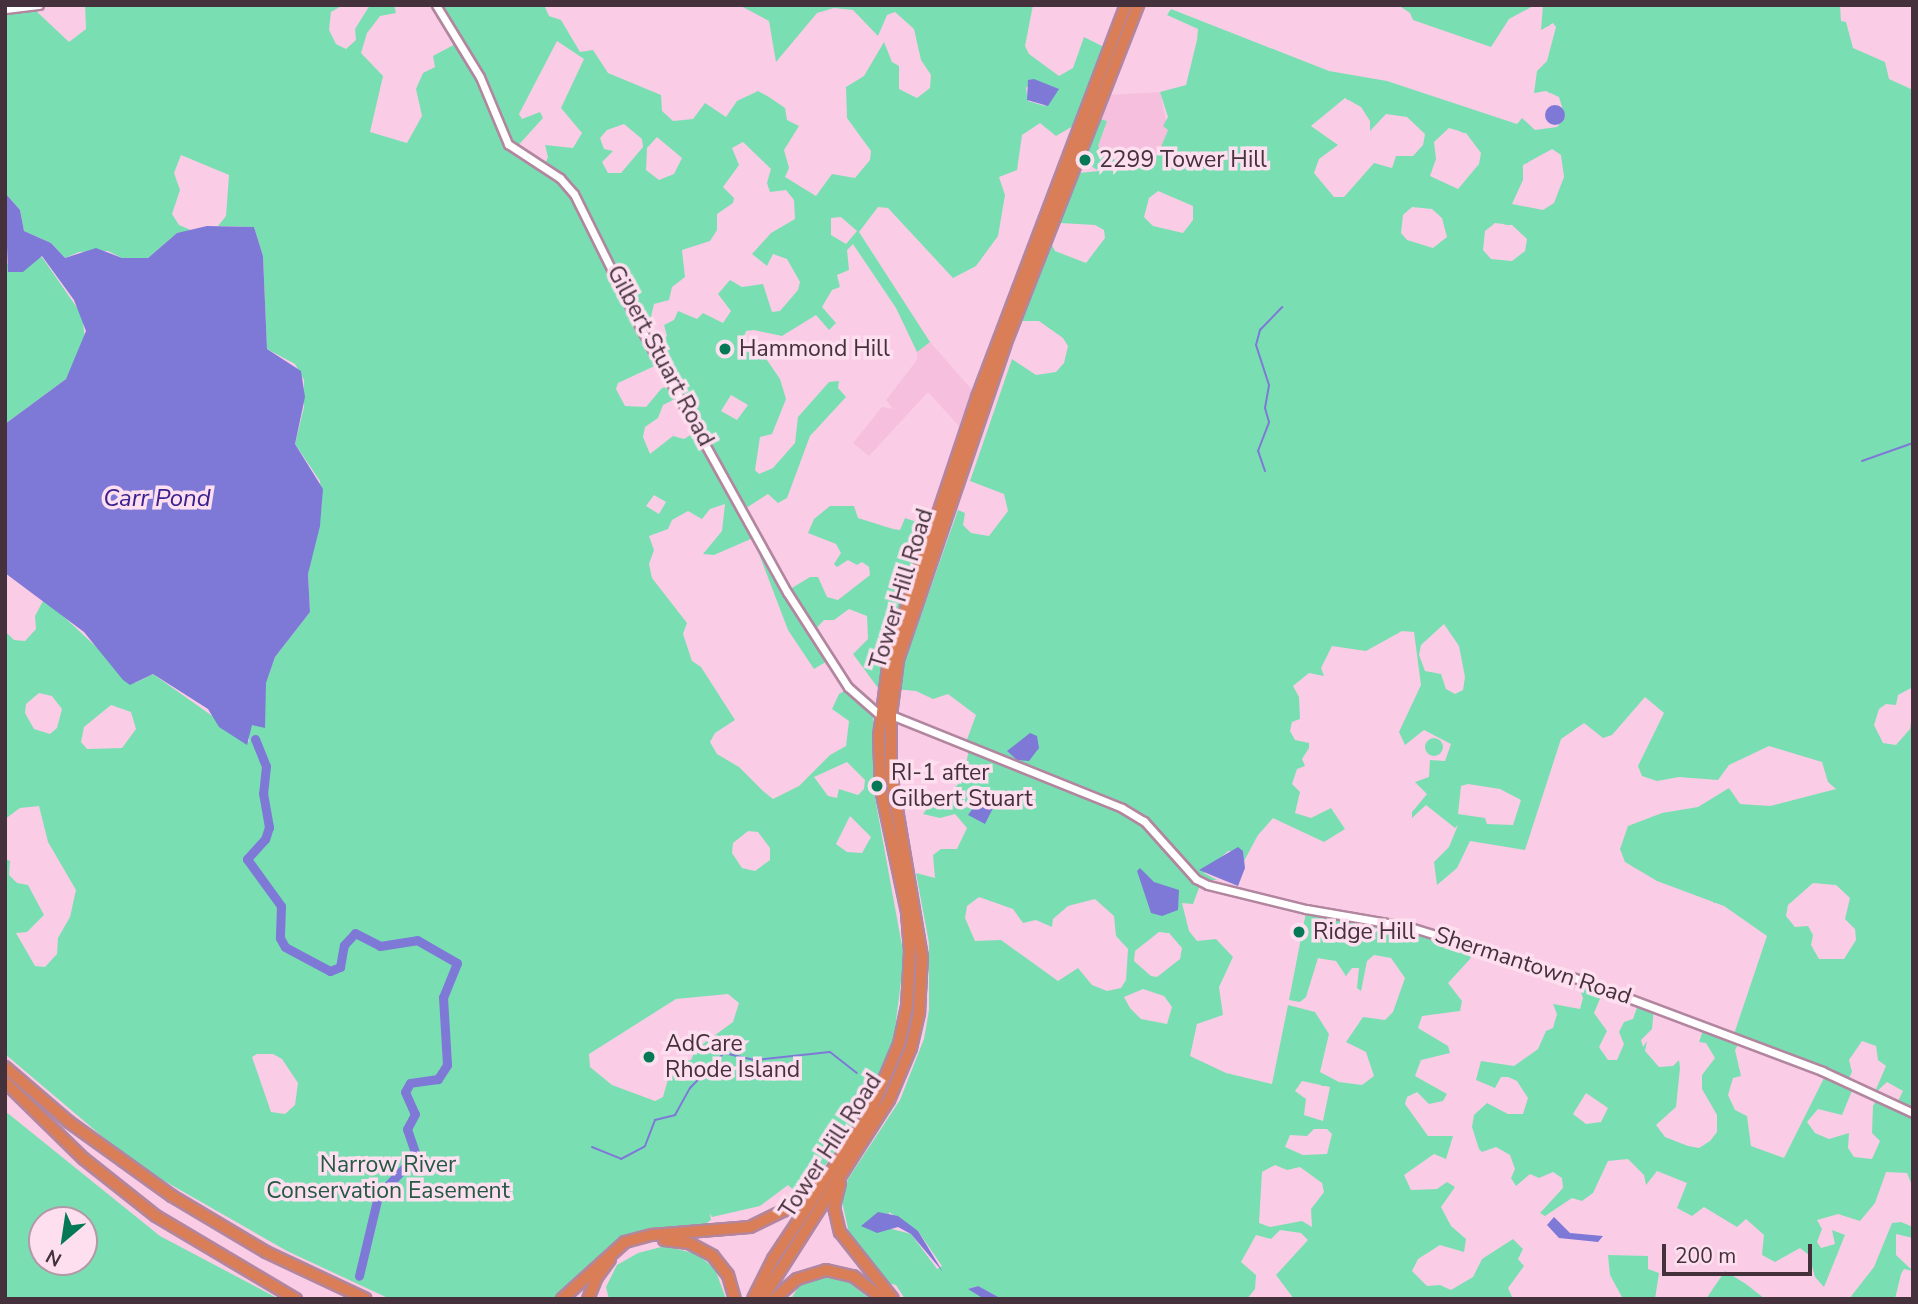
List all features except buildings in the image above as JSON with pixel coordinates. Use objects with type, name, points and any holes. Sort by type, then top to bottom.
[{"type":"highway","name":"Tower Hill Road","points":[[762,1299],[848,1155],[887,1079],[904,1026],[909,989],[907,912],[881,790],[886,715],[897,626],[1013,301],[1126,5]]},
{"type":"highway","name":"Tower Hill Road","points":[[886,715],[905,635],[965,461],[1055,212],[1138,5]]},
{"type":"highway","points":[[965,461],[1013,301]]},
{"type":"highway","points":[[5,1067],[84,1133],[172,1196],[266,1252],[364,1299]]},
{"type":"highway","points":[[5,1082],[84,1159],[148,1211],[217,1256],[296,1299]]},
{"type":"highway","name":"Tower Hill Road","points":[[752,1299],[848,1155]]},
{"type":"highway","points":[[562,1299],[608,1253],[631,1239],[734,1231],[763,1222],[798,1200],[848,1155]]},
{"type":"highway","points":[[848,1155],[836,1194],[836,1224],[893,1299]]},
{"type":"highway","points":[[588,1299],[600,1271],[617,1254],[640,1243],[668,1240],[695,1245],[713,1256],[728,1275],[736,1299]]},
{"type":"highway","points":[[774,1299],[797,1279],[826,1270],[853,1276],[883,1299]]},
{"type":"street","points":[[5,9],[39,5]]},
{"type":"street","name":"Gilbert Stuart Road","points":[[436,5],[477,70],[508,144],[560,178],[574,194],[640,327],[787,592],[848,687],[886,715]]},
{"type":"street","name":"Shermantown Road","points":[[886,715],[1122,808],[1144,821],[1196,879],[1208,885],[1306,909],[1410,927],[1575,978],[1822,1071],[1913,1113]]},
{"type":"shaded area","points":[[1160,92],[1168,130],[1158,154],[1148,163],[1131,165],[1102,154],[1098,146],[1106,121],[1099,118],[1109,95]]},
{"type":"shaded area","points":[[930,342],[972,390],[959,426],[928,392],[869,456],[853,443],[882,407],[893,409],[886,400],[917,360],[917,352]]},
{"type":"green space","name":"Narrow River Conservation Easement","points":[[5,5],[41,5],[34,9],[69,42],[86,29],[85,5],[343,5],[331,12],[329,30],[336,44],[346,49],[356,40],[355,29],[370,5],[394,5],[396,13],[380,16],[367,33],[361,53],[383,76],[370,132],[407,143],[422,116],[416,89],[423,73],[435,67],[433,56],[459,42],[435,5],[544,5],[549,16],[561,20],[580,52],[593,50],[608,73],[661,95],[662,111],[673,121],[693,119],[705,103],[726,117],[737,101],[758,91],[785,108],[787,120],[799,126],[784,150],[789,168],[785,177],[816,196],[832,174],[855,178],[870,160],[871,151],[847,118],[846,87],[864,76],[884,42],[892,62],[899,66],[899,89],[917,98],[930,88],[931,75],[921,60],[914,29],[895,12],[887,15],[878,36],[853,10],[834,8],[817,13],[776,62],[769,21],[739,5],[1033,5],[1025,46],[1029,54],[1059,76],[1073,68],[1084,37],[1106,48],[1073,126],[1056,136],[1040,123],[1022,135],[1017,170],[999,177],[1005,195],[998,236],[976,266],[953,278],[888,208],[878,207],[859,232],[930,342],[917,352],[896,308],[853,244],[847,250],[849,270],[837,275],[840,287],[832,290],[822,307],[836,323],[829,330],[816,315],[782,336],[754,330],[746,331],[743,339],[742,346],[754,357],[769,351],[767,360],[780,379],[786,399],[772,434],[760,437],[755,470],[759,474],[773,468],[795,443],[798,417],[829,382],[839,381],[838,388],[846,397],[810,436],[787,498],[778,503],[768,494],[743,510],[787,591],[810,577],[818,577],[827,597],[838,600],[870,575],[869,567],[862,562],[857,565],[848,560],[837,567],[834,564],[841,553],[836,544],[808,533],[814,519],[830,506],[854,506],[858,518],[893,529],[900,530],[905,518],[925,525],[878,688],[853,654],[868,639],[867,616],[849,609],[834,620],[824,620],[812,633],[829,660],[814,669],[788,630],[753,538],[714,555],[703,554],[722,531],[725,504],[710,509],[702,519],[688,511],[672,520],[668,529],[649,536],[654,550],[649,564],[652,578],[687,623],[683,634],[692,661],[701,667],[735,720],[715,733],[710,742],[717,754],[739,767],[773,799],[799,786],[830,755],[846,746],[849,721],[832,709],[839,694],[849,688],[873,710],[874,792],[904,957],[894,1037],[875,1090],[827,1163],[798,1194],[788,1185],[760,1206],[712,1217],[710,1213],[711,1220],[701,1227],[632,1234],[607,1248],[556,1299],[390,1299],[287,1251],[161,1179],[123,1154],[5,1054],[5,859],[10,861],[9,875],[17,883],[28,885],[44,915],[27,932],[16,933],[35,966],[45,967],[57,954],[58,938],[70,917],[76,890],[48,842],[39,806],[20,808],[5,819],[5,631],[14,640],[25,641],[36,629],[35,616],[43,601],[48,602],[135,683],[153,674],[249,742],[249,730],[275,657],[310,612],[308,574],[322,503],[320,481],[295,444],[304,407],[304,380],[295,364],[267,349],[263,256],[254,227],[218,226],[226,216],[229,175],[181,155],[174,173],[180,190],[172,214],[179,225],[193,231],[177,233],[148,258],[122,258],[108,251],[79,252],[65,258],[51,243],[24,231],[20,210],[5,193]],"holes":[[[557,41],[584,59],[561,108],[582,133],[573,148],[545,145],[548,157],[543,168],[514,150],[543,118],[540,112],[522,119],[519,114]],[[1034,79],[1045,106],[1028,101],[1026,88]],[[624,124],[642,139],[643,147],[621,173],[608,173],[602,162],[613,151],[604,149],[600,138],[607,130]],[[657,137],[682,158],[674,174],[659,180],[646,170],[647,148]],[[743,142],[771,169],[767,183],[770,192],[786,190],[794,200],[795,219],[771,233],[752,254],[767,266],[773,254],[787,259],[800,282],[798,290],[780,311],[772,312],[763,284],[742,287],[730,280],[718,294],[731,311],[723,323],[703,313],[697,319],[678,311],[674,320],[664,325],[667,336],[653,348],[640,323],[651,317],[654,304],[669,300],[672,287],[685,277],[682,250],[710,241],[717,230],[717,214],[733,203],[734,198],[723,187],[739,165],[732,148]],[[841,217],[857,231],[846,244],[831,235],[831,218]],[[661,363],[672,383],[661,389],[646,407],[625,406],[616,389],[618,383]],[[731,395],[748,405],[737,420],[721,411]],[[679,397],[697,431],[684,439],[673,436],[650,454],[643,437],[645,427],[658,418],[663,405]],[[654,495],[666,502],[659,514],[646,506]],[[39,693],[52,696],[62,709],[57,728],[50,734],[34,729],[25,713],[26,704]],[[111,705],[131,712],[136,729],[122,748],[87,749],[81,742],[84,727]],[[847,762],[865,780],[864,789],[858,795],[839,789],[837,798],[828,796],[814,777]],[[850,816],[871,837],[862,853],[847,852],[836,844]],[[748,831],[758,832],[770,848],[770,860],[755,871],[742,868],[732,853],[733,843]],[[728,994],[739,1003],[733,1022],[696,1049],[691,1060],[672,1065],[663,1097],[655,1101],[612,1085],[590,1067],[589,1054],[676,999]],[[257,1054],[273,1054],[282,1059],[298,1083],[295,1105],[285,1114],[271,1112],[252,1057]]]},
{"type":"green space","points":[[1398,5],[1535,5],[1509,19],[1491,47],[1413,20],[1410,13]]},
{"type":"green space","points":[[1543,5],[1840,5],[1841,21],[1846,22],[1853,48],[1885,62],[1889,79],[1913,90],[1913,687],[1898,695],[1896,705],[1886,704],[1879,709],[1874,725],[1883,743],[1896,745],[1910,729],[1913,708],[1913,1188],[1907,1173],[1886,1172],[1875,1203],[1860,1221],[1838,1214],[1817,1220],[1822,1229],[1817,1242],[1821,1248],[1835,1244],[1832,1230],[1845,1235],[1824,1287],[1815,1277],[1809,1255],[1800,1248],[1775,1262],[1762,1255],[1764,1235],[1746,1219],[1737,1227],[1704,1207],[1692,1216],[1677,1208],[1687,1183],[1657,1171],[1646,1185],[1644,1175],[1628,1159],[1608,1161],[1593,1193],[1582,1201],[1572,1198],[1545,1216],[1540,1213],[1563,1188],[1562,1178],[1553,1172],[1539,1178],[1530,1174],[1516,1186],[1511,1178],[1515,1169],[1510,1155],[1496,1147],[1482,1152],[1479,1149],[1472,1127],[1474,1115],[1487,1103],[1508,1114],[1523,1114],[1528,1098],[1517,1081],[1508,1077],[1501,1077],[1495,1088],[1476,1080],[1481,1061],[1514,1066],[1538,1049],[1546,1031],[1553,1028],[1557,1014],[1553,1004],[1580,1009],[1583,998],[1576,978],[1604,989],[1594,1013],[1607,1031],[1599,1047],[1608,1060],[1617,1060],[1624,1044],[1619,1032],[1624,1022],[1633,1019],[1639,1002],[1654,1008],[1652,1029],[1641,1040],[1643,1047],[1647,1041],[1645,1051],[1659,1067],[1673,1066],[1679,1060],[1680,1068],[1676,1107],[1656,1125],[1665,1137],[1688,1146],[1699,1148],[1710,1141],[1717,1132],[1717,1115],[1702,1089],[1702,1075],[1715,1058],[1706,1043],[1699,1042],[1704,1027],[1733,1037],[1767,936],[1724,906],[1657,881],[1625,862],[1620,849],[1628,826],[1662,813],[1698,807],[1729,788],[1740,804],[1770,806],[1836,789],[1828,782],[1822,762],[1769,746],[1729,765],[1718,780],[1679,777],[1657,781],[1642,776],[1638,766],[1664,713],[1645,697],[1612,735],[1603,738],[1584,723],[1561,739],[1525,850],[1470,841],[1457,868],[1437,885],[1434,862],[1449,847],[1458,825],[1455,828],[1426,805],[1412,818],[1412,812],[1427,794],[1415,782],[1429,777],[1430,760],[1445,761],[1451,744],[1424,730],[1405,745],[1399,732],[1421,685],[1414,632],[1402,631],[1366,651],[1332,646],[1321,668],[1324,676],[1309,673],[1293,686],[1299,697],[1300,719],[1292,722],[1290,731],[1295,740],[1309,743],[1302,759],[1305,766],[1297,769],[1292,784],[1300,792],[1295,813],[1311,818],[1331,808],[1345,829],[1324,842],[1273,818],[1258,835],[1244,861],[1243,851],[1228,851],[1204,873],[1217,880],[1202,880],[1193,904],[1182,903],[1189,931],[1197,941],[1216,939],[1233,957],[1219,987],[1223,1015],[1197,1024],[1190,1056],[1226,1073],[1272,1084],[1288,1005],[1315,1012],[1329,1034],[1320,1072],[1339,1082],[1362,1085],[1374,1076],[1366,1052],[1346,1042],[1363,1017],[1385,1020],[1393,1012],[1405,978],[1391,958],[1374,955],[1367,961],[1361,991],[1357,988],[1359,968],[1352,968],[1346,976],[1336,961],[1318,958],[1306,997],[1300,1002],[1289,1000],[1307,907],[1361,914],[1475,947],[1470,959],[1448,983],[1462,1001],[1460,1011],[1422,1016],[1418,1028],[1448,1046],[1450,1053],[1421,1060],[1415,1076],[1447,1094],[1443,1101],[1429,1104],[1417,1092],[1407,1097],[1405,1104],[1428,1136],[1453,1136],[1446,1159],[1434,1154],[1404,1175],[1411,1190],[1437,1189],[1447,1182],[1455,1187],[1441,1207],[1451,1226],[1466,1239],[1464,1252],[1440,1245],[1418,1259],[1412,1271],[1427,1286],[1440,1285],[1451,1290],[1473,1277],[1482,1259],[1513,1239],[1523,1249],[1518,1259],[1524,1266],[1508,1288],[1513,1299],[1294,1299],[1276,1275],[1308,1240],[1301,1233],[1280,1230],[1271,1239],[1256,1235],[1241,1262],[1256,1275],[1255,1289],[1247,1299],[1002,1299],[977,1286],[969,1289],[984,1299],[905,1299],[896,1285],[883,1282],[850,1238],[842,1201],[848,1179],[900,1100],[924,1039],[929,1010],[929,943],[916,873],[935,878],[933,855],[941,849],[957,849],[967,828],[955,814],[940,818],[923,814],[928,807],[928,792],[948,796],[964,777],[969,748],[965,745],[976,715],[948,694],[933,699],[916,691],[895,689],[958,510],[965,513],[963,525],[971,533],[989,536],[1008,511],[1004,494],[970,481],[1012,359],[1036,375],[1056,372],[1064,363],[1068,346],[1063,338],[1039,321],[1022,321],[1020,326],[1052,245],[1055,251],[1086,263],[1105,238],[1104,230],[1095,225],[1060,223],[1079,173],[1099,171],[1083,161],[1100,119],[1107,121],[1098,146],[1105,156],[1131,165],[1148,163],[1158,154],[1168,130],[1163,126],[1168,117],[1160,92],[1186,85],[1198,29],[1167,15],[1171,9],[1329,71],[1387,81],[1517,124],[1522,118],[1535,130],[1557,127],[1565,117],[1559,97],[1546,91],[1534,93],[1537,71],[1547,61],[1556,27],[1553,23],[1541,30]],"holes":[[[1345,98],[1361,107],[1370,121],[1370,131],[1386,114],[1407,117],[1425,134],[1423,145],[1413,156],[1396,156],[1392,168],[1374,163],[1344,197],[1334,197],[1314,173],[1319,159],[1338,145],[1311,126]],[[1449,128],[1466,133],[1481,153],[1479,164],[1458,189],[1430,176],[1436,159],[1434,142]],[[1552,149],[1561,155],[1564,177],[1554,203],[1543,210],[1512,204],[1523,180],[1523,165]],[[1158,191],[1193,206],[1193,220],[1183,233],[1153,226],[1144,217],[1149,198]],[[1412,207],[1432,209],[1442,218],[1447,237],[1433,248],[1407,240],[1401,233],[1403,215]],[[1495,223],[1512,225],[1527,239],[1525,251],[1512,261],[1491,259],[1483,250],[1485,231]],[[1444,624],[1459,646],[1465,677],[1463,690],[1455,694],[1446,689],[1441,674],[1425,671],[1419,655],[1421,645]],[[1468,784],[1500,789],[1521,800],[1513,825],[1487,824],[1485,818],[1458,814],[1461,786]],[[1813,883],[1836,885],[1850,898],[1845,919],[1855,929],[1856,940],[1844,959],[1819,959],[1811,945],[1813,935],[1808,926],[1795,927],[1786,916],[1788,905]],[[979,897],[1013,909],[1023,923],[1036,920],[1052,927],[1053,919],[1068,906],[1095,899],[1114,916],[1116,936],[1128,949],[1126,980],[1121,988],[1107,991],[1092,985],[1078,968],[1058,981],[1001,940],[975,941],[965,918],[967,906]],[[1159,932],[1169,933],[1182,948],[1180,959],[1157,977],[1151,976],[1134,961],[1135,951]],[[1143,989],[1164,996],[1172,1007],[1167,1024],[1141,1019],[1124,997]],[[1740,1041],[1826,1074],[1784,1158],[1751,1146],[1747,1116],[1735,1110],[1728,1095],[1733,1078],[1741,1076],[1735,1050]],[[1862,1041],[1876,1046],[1878,1060],[1886,1066],[1874,1094],[1887,1082],[1903,1091],[1896,1105],[1878,1097],[1873,1106],[1872,1133],[1880,1141],[1872,1159],[1854,1157],[1848,1148],[1849,1133],[1829,1139],[1815,1133],[1807,1122],[1818,1109],[1842,1115],[1854,1086],[1847,1082],[1852,1072],[1849,1060]],[[1302,1081],[1330,1087],[1323,1121],[1304,1115],[1306,1099],[1295,1091]],[[1586,1093],[1608,1108],[1601,1122],[1586,1124],[1573,1114]],[[1314,1129],[1327,1129],[1332,1134],[1327,1154],[1303,1155],[1285,1147],[1290,1135],[1307,1136]],[[1275,1165],[1287,1170],[1300,1167],[1322,1183],[1324,1192],[1311,1209],[1312,1227],[1302,1221],[1270,1227],[1259,1223],[1262,1172]],[[889,1212],[918,1231],[942,1266],[937,1269],[911,1234],[888,1228]]]},
{"type":"green space","points":[[42,257],[82,315],[85,339],[66,379],[5,424],[5,264]]},
{"type":"green space","points":[[1434,738],[1440,741],[1443,747],[1440,753],[1434,756],[1428,753],[1425,747],[1428,741]]},
{"type":"green space","points":[[5,1111],[160,1236],[279,1299],[5,1299]]},
{"type":"green space","points":[[1901,1222],[1913,1227],[1913,1238],[1896,1234],[1896,1255],[1913,1271],[1904,1269],[1895,1299],[1849,1299],[1874,1267],[1892,1223]]},
{"type":"green space","points":[[665,1246],[697,1254],[715,1269],[726,1299],[609,1299],[606,1287],[617,1265],[638,1253]]},
{"type":"green space","points":[[1608,1255],[1648,1256],[1648,1269],[1659,1273],[1655,1299],[1623,1299],[1610,1275]]},
{"type":"green space","points":[[1725,1271],[1746,1284],[1765,1299],[1706,1299]]},
{"type":"green space","points":[[819,1274],[846,1280],[870,1299],[791,1299],[801,1283]]},
{"type":"water","points":[[1034,79],[1059,89],[1048,106],[1027,100],[1028,80]]},
{"type":"water","points":[[1551,105],[1559,105],[1565,115],[1559,125],[1551,125],[1545,119],[1545,111]]},
{"type":"water","name":"Carr Pond","points":[[5,193],[20,210],[24,231],[51,243],[65,258],[96,248],[122,258],[148,258],[177,233],[207,226],[254,227],[263,256],[267,349],[301,371],[305,397],[295,444],[323,489],[320,526],[308,574],[310,612],[275,657],[266,683],[265,728],[252,725],[247,745],[219,727],[208,709],[153,674],[130,685],[84,632],[5,573],[5,424],[66,379],[86,331],[74,300],[42,256],[23,272],[8,272]]},
{"type":"water","points":[[1030,733],[1037,736],[1039,748],[1029,761],[1017,760],[1007,751]]},
{"type":"water","points":[[990,797],[995,804],[985,824],[968,815],[979,800]]},
{"type":"water","points":[[1238,847],[1243,851],[1245,868],[1238,886],[1199,870]]},
{"type":"water","points":[[1140,868],[1154,882],[1179,890],[1178,910],[1162,916],[1151,913],[1137,871]]},
{"type":"water","points":[[878,1212],[898,1216],[918,1231],[943,1272],[911,1234],[898,1227],[877,1233],[861,1226]]},
{"type":"water","points":[[1554,1217],[1570,1233],[1603,1236],[1598,1242],[1559,1238],[1547,1225]]},
{"type":"water","points":[[978,1286],[1002,1299],[984,1299],[968,1289]]},
{"type":"waterway","points":[[1265,471],[1258,451],[1269,422],[1265,408],[1269,385],[1256,345],[1260,330],[1282,307]]},
{"type":"waterway","points":[[1862,461],[1913,443]]},
{"type":"waterway","points":[[255,739],[266,766],[263,793],[269,827],[265,839],[247,859],[281,906],[280,938],[285,947],[330,971],[340,967],[344,945],[355,933],[380,946],[417,940],[457,963],[443,997],[447,1065],[438,1079],[410,1083],[405,1092],[415,1114],[407,1129],[416,1155],[378,1196],[359,1276]]},
{"type":"waterway","points":[[592,1147],[621,1159],[645,1146],[655,1120],[675,1115],[690,1088],[724,1053],[754,1060],[830,1052],[857,1073]]},
{"type":"place","name":"2299 Tower Hill","points":[[1085,160]]},
{"type":"place","name":"Hammond Hill","points":[[725,349]]},
{"type":"place","name":"RI-1 after Gilbert Stuart","points":[[877,786]]},
{"type":"place","name":"Ridge Hill","points":[[1299,932]]},
{"type":"place","name":"AdCare Rhode Island","points":[[649,1057]]}]
